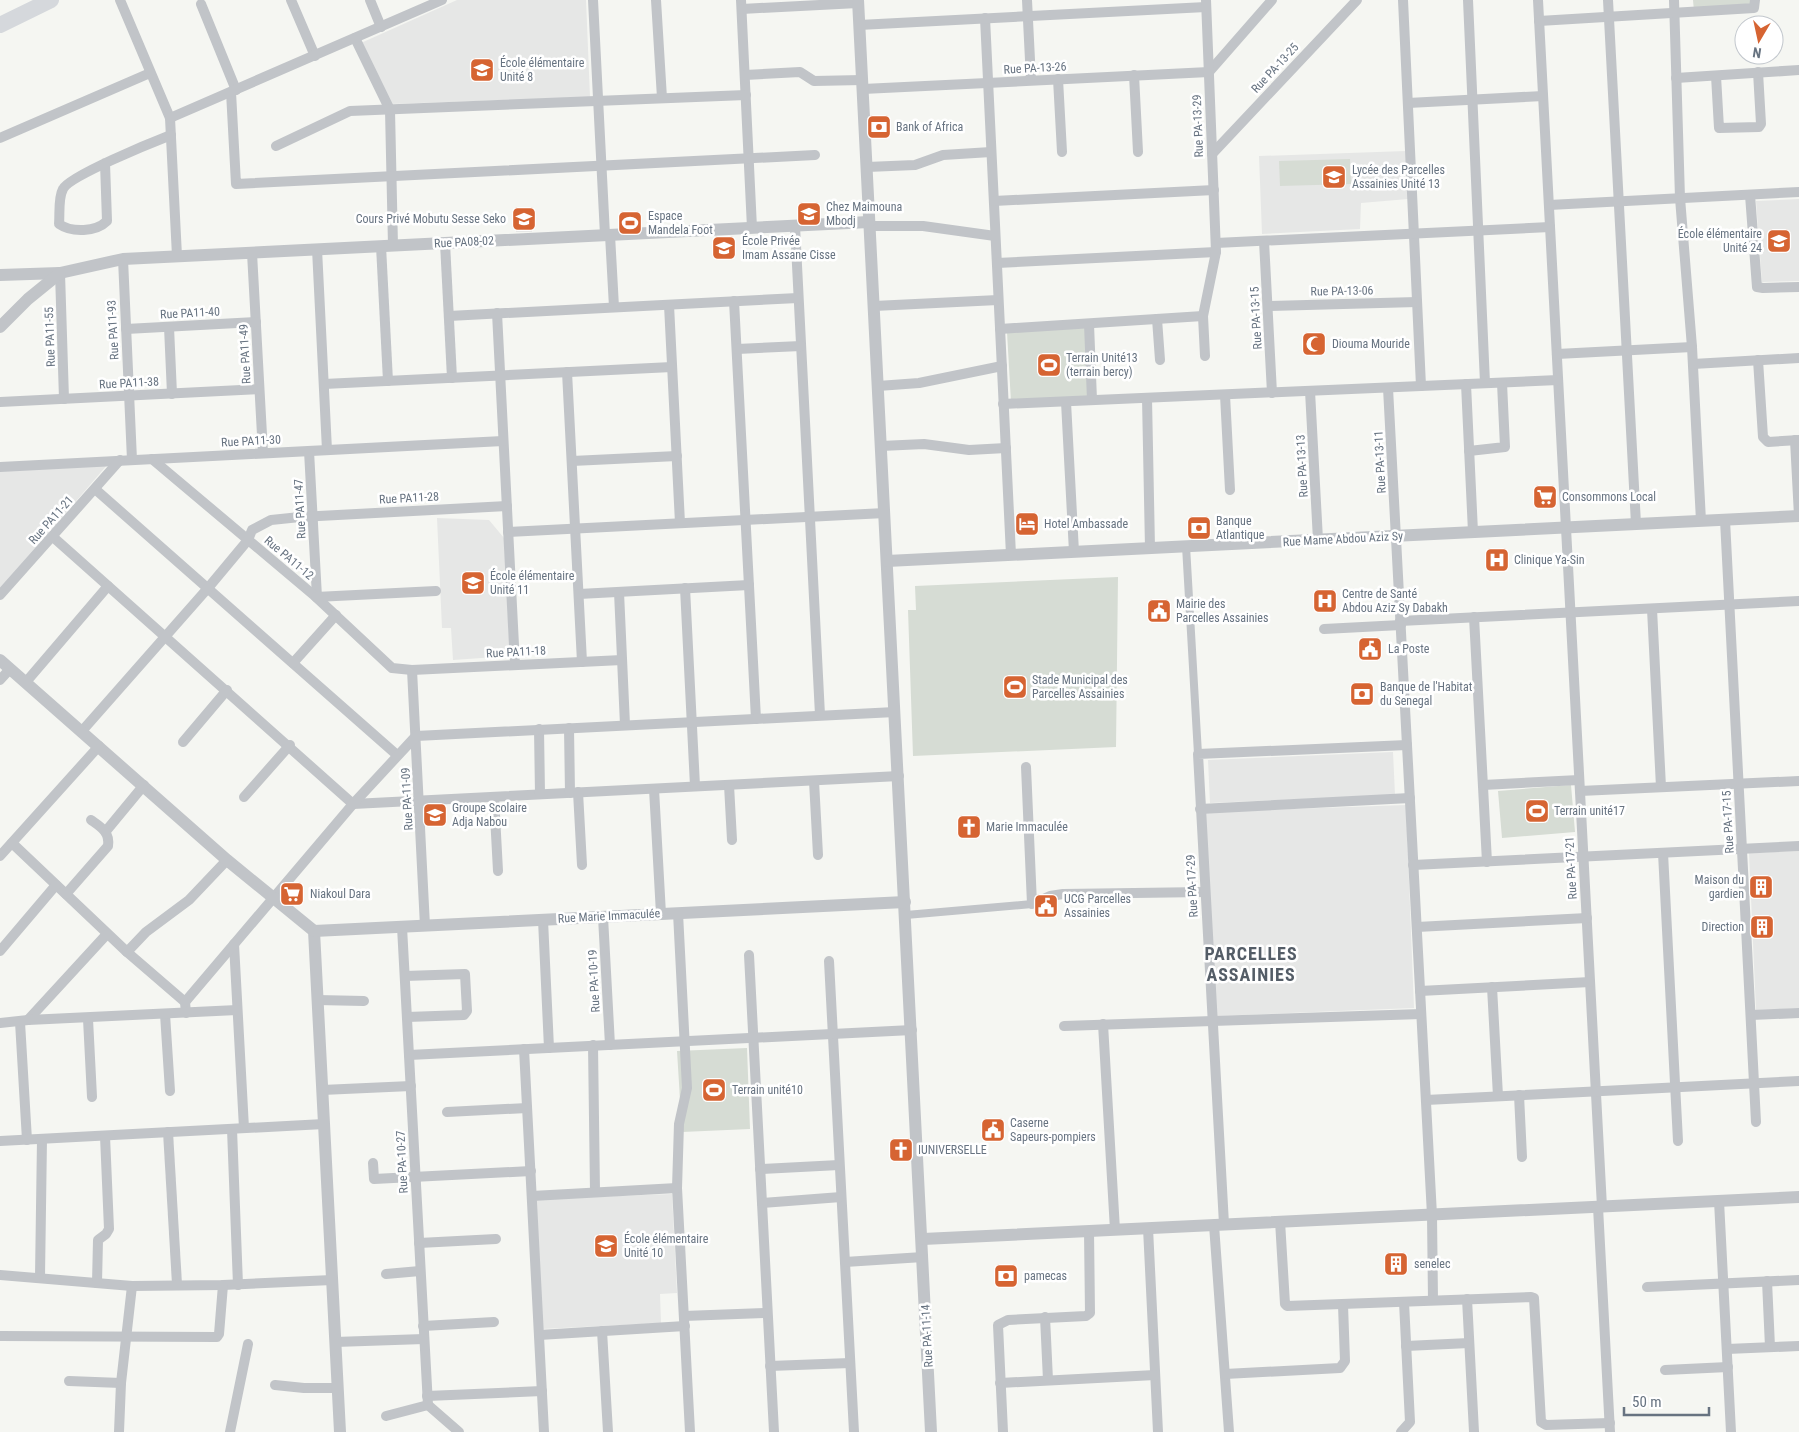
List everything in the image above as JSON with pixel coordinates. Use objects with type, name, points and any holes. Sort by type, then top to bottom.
[{"type":"main road","points":[[0,25],[51,0]]},
{"type":"street","points":[[120,0],[170,118],[177,256]]},
{"type":"street","points":[[291,0],[315,56]]},
{"type":"street","points":[[370,0],[382,26]]},
{"type":"street","points":[[170,118],[442,0]]},
{"type":"street","points":[[593,0],[602,165],[614,307]]},
{"type":"street","points":[[656,0],[662,98]]},
{"type":"street","points":[[1027,0],[1031,80]]},
{"type":"street","points":[[1209,72],[1272,0]]},
{"type":"street","name":"Rue PA-13-25","points":[[1212,154],[1357,0]]},
{"type":"street","points":[[1403,0],[1421,386]]},
{"type":"street","points":[[1468,0],[1486,384]]},
{"type":"street","name":"Rue PA-17-21","points":[[1538,0],[1596,1091],[1610,1427]]},
{"type":"street","points":[[1608,0],[1636,524]]},
{"type":"street","points":[[1674,0],[1680,198],[1692,347],[1702,521]]},
{"type":"street","points":[[1539,21],[1754,8],[1755,0]]},
{"type":"street","points":[[752,228],[741,4],[858,1]]},
{"type":"street","name":"Rue PA-11-14","points":[[858,1],[923,1239],[931,1432]]},
{"type":"street","points":[[201,4],[234,91],[236,184],[815,155]]},
{"type":"street","points":[[859,25],[1206,4]]},
{"type":"street","name":"Rue PA-13-29","points":[[1205,356],[1203,316],[1216,248],[1206,4]]},
{"type":"street","points":[[985,18],[1010,555]]},
{"type":"street","points":[[355,38],[390,110],[392,176],[387,246],[388,381]]},
{"type":"street","points":[[1676,78],[1799,70]]},
{"type":"street","name":"Rue PA-13-26","points":[[745,75],[800,72],[814,81],[862,85],[988,83],[1209,72]]},
{"type":"street","points":[[1716,76],[1719,128],[1759,127],[1761,124],[1758,72]]},
{"type":"street","points":[[1,135],[150,73]]},
{"type":"street","points":[[1134,75],[1138,152]]},
{"type":"street","points":[[1058,79],[1062,152]]},
{"type":"street","points":[[276,146],[350,111],[746,95]]},
{"type":"street","points":[[1408,103],[1543,96]]},
{"type":"street","points":[[105,162],[107,221],[101,227],[82,230],[66,228],[59,224],[64,186],[105,162],[171,134]]},
{"type":"street","points":[[867,167],[915,165],[943,155],[992,152]]},
{"type":"street","points":[[994,201],[1214,190]]},
{"type":"street","points":[[1549,205],[1799,192]]},
{"type":"street","points":[[1750,195],[1757,287],[1799,286]]},
{"type":"street","points":[[870,224],[923,226],[995,236]]},
{"type":"street","name":"Rue PA08-02","points":[[0,275],[60,273],[123,259],[794,226],[870,224]]},
{"type":"street","points":[[794,226],[820,716]]},
{"type":"street","points":[[997,263],[1216,248],[1264,241],[1550,227]]},
{"type":"street","name":"Rue PA-13-15","points":[[1264,241],[1272,393]]},
{"type":"street","points":[[445,243],[452,378]]},
{"type":"street","points":[[317,249],[328,450]]},
{"type":"street","name":"Rue PA11-49","points":[[252,253],[263,453]]},
{"type":"street","name":"Rue PA11-93","points":[[123,259],[132,460]]},
{"type":"street","points":[[0,327],[28,299],[60,273]]},
{"type":"street","name":"Rue PA11-55","points":[[60,273],[64,399]]},
{"type":"street","points":[[449,316],[798,298]]},
{"type":"street","points":[[874,306],[998,300]]},
{"type":"street","points":[[734,301],[756,719]]},
{"type":"street","name":"Rue PA-13-06","points":[[1268,306],[1417,302]]},
{"type":"street","points":[[669,305],[680,523]]},
{"type":"street","points":[[497,313],[515,665]]},
{"type":"street","points":[[1000,329],[1203,316]]},
{"type":"street","points":[[1157,319],[1160,360]]},
{"type":"street","name":"Rue PA11-40","points":[[126,329],[256,322]]},
{"type":"street","points":[[1089,324],[1092,400]]},
{"type":"street","points":[[169,327],[172,394]]},
{"type":"street","points":[[737,349],[801,346]]},
{"type":"street","points":[[1557,354],[1692,347]]},
{"type":"street","points":[[1693,364],[1799,358]]},
{"type":"street","points":[[1758,360],[1763,437],[1768,442],[1797,440],[1799,516]]},
{"type":"street","points":[[878,386],[919,383],[1002,366]]},
{"type":"street","points":[[324,384],[672,367]]},
{"type":"street","points":[[567,372],[582,662]]},
{"type":"street","points":[[1003,404],[1558,380]]},
{"type":"street","points":[[1469,451],[1506,448],[1502,383]]},
{"type":"street","points":[[1466,384],[1473,532]]},
{"type":"street","name":"Rue PA-13-11","points":[[1388,388],[1432,1215],[1433,1300]]},
{"type":"street","name":"Rue PA11-38","points":[[0,402],[259,389]]},
{"type":"street","name":"Rue PA-13-13","points":[[1310,391],[1318,540]]},
{"type":"street","points":[[1225,395],[1230,490]]},
{"type":"street","points":[[1147,398],[1150,548]]},
{"type":"street","points":[[1066,402],[1074,552]]},
{"type":"street","name":"Rue PA11-30","points":[[0,467],[504,441]]},
{"type":"street","points":[[881,446],[924,444],[969,450],[1006,448]]},
{"type":"street","name":"Rue PA11-47","points":[[309,451],[316,597]]},
{"type":"street","points":[[572,461],[677,456]]},
{"type":"street","name":"Rue PA11-12","points":[[152,459],[316,597],[392,668],[412,670]]},
{"type":"street","name":"Rue PA11-21","points":[[0,595],[120,460]]},
{"type":"street","points":[[95,489],[397,755]]},
{"type":"street","name":"Rue PA11-28","points":[[82,731],[208,588],[248,540],[252,530],[271,520],[313,516],[507,506]]},
{"type":"street","points":[[508,532],[885,513]]},
{"type":"street","name":"Rue Mame Abdou Aziz Sy","points":[[887,561],[1799,516]]},
{"type":"street","name":"Rue PA-17-15","points":[[1725,520],[1756,1122]]},
{"type":"street","points":[[53,537],[290,745],[353,804],[899,776]]},
{"type":"street","name":"Rue PA-17-29","points":[[1186,546],[1212,1021],[1225,1374],[1229,1432]]},
{"type":"street","points":[[579,594],[749,585]]},
{"type":"street","points":[[26,682],[108,586]]},
{"type":"street","points":[[685,588],[695,786]]},
{"type":"street","points":[[316,597],[436,590]]},
{"type":"street","points":[[618,592],[626,725]]},
{"type":"street","points":[[1324,629],[1474,617],[1799,602]]},
{"type":"street","points":[[1652,609],[1661,787]]},
{"type":"street","points":[[293,663],[336,615]]},
{"type":"street","points":[[1474,617],[1487,862]]},
{"type":"street","points":[[0,660],[227,860],[314,931],[340,1432]]},
{"type":"street","name":"Rue PA11-18","points":[[412,670],[622,660]]},
{"type":"street","points":[[0,680],[10,668]]},
{"type":"street","name":"Rue PA-11-09","points":[[412,670],[425,926]]},
{"type":"street","points":[[183,742],[227,690]]},
{"type":"street","points":[[185,1002],[353,804],[416,736],[895,712]]},
{"type":"street","points":[[569,728],[582,865]]},
{"type":"street","points":[[539,730],[540,794]]},
{"type":"street","points":[[244,797],[290,745]]},
{"type":"street","points":[[1198,754],[1407,745]]},
{"type":"street","points":[[0,856],[99,746]]},
{"type":"street","points":[[1026,767],[1032,904]]},
{"type":"street","points":[[1483,785],[1579,780]]},
{"type":"street","points":[[1580,792],[1799,780]]},
{"type":"street","points":[[814,781],[818,855]]},
{"type":"street","points":[[106,831],[144,785]]},
{"type":"street","points":[[729,785],[732,840]]},
{"type":"street","points":[[654,788],[660,914]]},
{"type":"street","points":[[494,797],[498,871]]},
{"type":"street","points":[[1200,808],[1410,798]]},
{"type":"street","points":[[66,894],[108,846],[109,838],[106,831],[91,820]]},
{"type":"street","points":[[12,843],[107,934],[185,1002],[186,1013]]},
{"type":"street","points":[[1413,865],[1799,846]]},
{"type":"street","points":[[1663,853],[1678,1141]]},
{"type":"street","points":[[127,952],[146,932],[189,900],[227,860]]},
{"type":"street","points":[[0,950],[56,885]]},
{"type":"street","points":[[906,915],[1032,904],[1050,896],[1063,894],[1205,892]]},
{"type":"street","name":"Rue Marie Immaculée","points":[[314,931],[905,902]]},
{"type":"street","points":[[678,913],[686,1041],[686,1088],[679,1124],[677,1188],[690,1432]]},
{"type":"street","name":"Rue PA-10-19","points":[[603,917],[610,1045]]},
{"type":"street","points":[[1416,927],[1587,918]]},
{"type":"street","points":[[542,920],[549,1048]]},
{"type":"street","name":"Rue PA-10-27","points":[[402,927],[427,1400]]},
{"type":"street","points":[[27,1140],[24,1021],[107,934]]},
{"type":"street","points":[[234,944],[244,1128]]},
{"type":"street","points":[[748,955],[774,1432]]},
{"type":"street","points":[[829,961],[854,1432]]},
{"type":"street","points":[[405,976],[465,974],[467,1011],[464,1015],[407,1017]]},
{"type":"street","points":[[1420,991],[1590,982]]},
{"type":"street","points":[[1492,987],[1498,1096]]},
{"type":"street","points":[[317,1000],[364,1001]]},
{"type":"street","points":[[0,1023],[238,1010]]},
{"type":"street","points":[[1751,1016],[1799,1013]]},
{"type":"street","points":[[165,1014],[170,1091]]},
{"type":"street","points":[[1064,1026],[1421,1014]]},
{"type":"street","points":[[88,1018],[92,1097]]},
{"type":"street","points":[[1103,1024],[1115,1230]]},
{"type":"street","points":[[409,1055],[912,1030]]},
{"type":"street","points":[[593,1045],[595,1192]]},
{"type":"street","points":[[524,1049],[544,1432]]},
{"type":"street","points":[[1426,1100],[1799,1081]]},
{"type":"street","points":[[322,1090],[411,1086]]},
{"type":"street","points":[[1519,1095],[1522,1157]]},
{"type":"street","points":[[447,1112],[527,1108]]},
{"type":"street","points":[[0,1141],[324,1124]]},
{"type":"street","points":[[232,1129],[238,1285]]},
{"type":"street","points":[[168,1132],[177,1284]]},
{"type":"street","points":[[97,1283],[98,1240],[109,1229],[105,1136]]},
{"type":"street","points":[[40,1277],[42,1139]]},
{"type":"street","points":[[373,1163],[374,1179],[531,1171]]},
{"type":"street","points":[[760,1169],[840,1164]]},
{"type":"street","points":[[532,1196],[677,1188]]},
{"type":"street","points":[[762,1203],[841,1197]]},
{"type":"street","points":[[923,1239],[1799,1197]]},
{"type":"street","points":[[1719,1201],[1731,1432]]},
{"type":"street","points":[[1280,1222],[1284,1304],[1290,1308],[1528,1296],[1534,1298],[1542,1424],[1610,1427]]},
{"type":"street","points":[[1148,1228],[1158,1432]]},
{"type":"street","points":[[1003,1432],[998,1325],[1008,1320],[1086,1316],[1090,1313],[1089,1231]]},
{"type":"street","points":[[419,1243],[496,1239]]},
{"type":"street","points":[[845,1262],[923,1257]]},
{"type":"street","points":[[386,1274],[420,1271]]},
{"type":"street","points":[[0,1275],[132,1286],[177,1284],[223,1286],[332,1280]]},
{"type":"street","points":[[1647,1287],[1799,1280]]},
{"type":"street","points":[[1767,1281],[1770,1347]]},
{"type":"street","points":[[119,1432],[121,1383],[132,1286]]},
{"type":"street","points":[[0,1336],[217,1337],[219,1334],[223,1286]]},
{"type":"street","points":[[1467,1299],[1474,1432]]},
{"type":"street","points":[[1401,1432],[1410,1422],[1404,1302]]},
{"type":"street","points":[[1225,1374],[1340,1368],[1345,1361],[1343,1305]]},
{"type":"street","points":[[539,1335],[602,1331],[767,1313]]},
{"type":"street","points":[[1045,1317],[1048,1380]]},
{"type":"street","points":[[423,1326],[494,1322]]},
{"type":"street","points":[[602,1331],[608,1432]]},
{"type":"street","points":[[335,1342],[424,1339]]},
{"type":"street","points":[[1406,1346],[1470,1343]]},
{"type":"street","points":[[230,1432],[248,1344]]},
{"type":"street","points":[[1727,1349],[1799,1346]]},
{"type":"street","points":[[770,1366],[850,1363]]},
{"type":"street","points":[[1665,1370],[1728,1367]]},
{"type":"street","points":[[1000,1383],[1155,1375]]},
{"type":"street","points":[[69,1381],[121,1383]]},
{"type":"street","points":[[275,1385],[304,1388],[338,1388]]},
{"type":"street","points":[[386,1416],[427,1400],[542,1391]]},
{"type":"street","points":[[427,1400],[459,1432]]},
{"type":"shaded area","name":"École élémentaire Unité 8","points":[[457,0],[586,0],[590,97],[392,104],[361,43]]},
{"type":"shaded area","points":[[1693,0],[1751,0],[1751,8],[1694,11]]},
{"type":"shaded area","name":"Lycée des Parcelles Assainies Unité 13","points":[[1406,151],[1408,199],[1361,203],[1360,229],[1262,234],[1259,156]]},
{"type":"shaded area","points":[[1350,159],[1351,184],[1280,186],[1279,161]]},
{"type":"shaded area","name":"École élémentaire Unité 24","points":[[1799,199],[1799,281],[1762,282],[1756,201]]},
{"type":"shaded area","name":"Cours Privé Mobutu Sesse Seko","points":[[516,207],[532,207],[532,232],[516,232]]},
{"type":"shaded area","name":"Terrain Unité13 (terrain bercy)","points":[[1086,328],[1090,398],[1011,402],[1007,332]]},
{"type":"shaded area","points":[[107,465],[0,590],[0,471]]},
{"type":"shaded area","name":"École élémentaire Unité 11","points":[[437,518],[489,520],[504,538],[510,656],[453,660],[451,628],[442,628]]},
{"type":"shaded area","name":"Stade Municipal des Parcelles Assainies","points":[[1118,577],[1116,747],[913,756],[908,610],[916,610],[915,586]]},
{"type":"shaded area","points":[[1393,752],[1395,795],[1210,803],[1208,760]]},
{"type":"shaded area","name":"Terrain unité17","points":[[1571,785],[1575,832],[1502,838],[1498,791]]},
{"type":"shaded area","points":[[1406,805],[1414,1008],[1214,1016],[1204,812]]},
{"type":"shaded area","points":[[1799,851],[1799,1008],[1756,1010],[1749,853]]},
{"type":"shaded area","name":"Terrain unité10","points":[[747,1048],[750,1129],[682,1132],[677,1051]]},
{"type":"shaded area","name":"École élémentaire Unité 10","points":[[672,1194],[677,1293],[660,1294],[661,1323],[542,1329],[535,1199]]},
{"type":"place","name":"École élémentaire Unité 8","points":[[482,70]]},
{"type":"place","name":"Bank of Africa","points":[[879,127]]},
{"type":"place","name":"Lycée des Parcelles Assainies Unité 13","points":[[1334,177]]},
{"type":"place","name":"Chez Maimouna Mbodj","points":[[809,214]]},
{"type":"place","name":"Cours Privé Mobutu Sesse Seko","points":[[524,219]]},
{"type":"place","name":"Espace Mandela Foot","points":[[630,223]]},
{"type":"place","name":"École élémentaire Unité 24","points":[[1779,241]]},
{"type":"place","name":"École Privée Imam Assane Cisse","points":[[724,248]]},
{"type":"place","name":"Diouma Mouride","points":[[1314,344]]},
{"type":"place","name":"Terrain Unité13 (terrain bercy)","points":[[1049,365]]},
{"type":"place","name":"Consommons Local","points":[[1545,497]]},
{"type":"place","name":"Hotel Ambassade","points":[[1027,524]]},
{"type":"place","name":"Banque Atlantique","points":[[1199,528]]},
{"type":"place","name":"Clinique Ya-Sin","points":[[1497,560]]},
{"type":"place","name":"École élémentaire Unité 11","points":[[473,583]]},
{"type":"place","name":"Centre de Santé Abdou Aziz Sy Dabakh","points":[[1325,601]]},
{"type":"place","name":"Mairie des Parcelles Assainies","points":[[1159,611]]},
{"type":"place","name":"La Poste","points":[[1370,649]]},
{"type":"place","name":"Stade Municipal des Parcelles Assainies","points":[[1015,687]]},
{"type":"place","name":"Banque de l'Habitat du Senegal","points":[[1362,694]]},
{"type":"place","name":"Terrain unité17","points":[[1537,811]]},
{"type":"place","name":"Groupe Scolaire Adja Nabou","points":[[435,815]]},
{"type":"place","name":"Marie Immaculée","points":[[969,827]]},
{"type":"place","name":"Maison du gardien","points":[[1761,887]]},
{"type":"place","name":"Niakoul Dara","points":[[292,894]]},
{"type":"place","name":"UCG Parcelles Assainies","points":[[1046,906]]},
{"type":"place","name":"Direction","points":[[1762,927]]},
{"type":"place","name":"Terrain unité10","points":[[714,1090]]},
{"type":"place","name":"Caserne Sapeurs-pompiers","points":[[993,1130]]},
{"type":"place","name":"IUNIVERSELLE","points":[[901,1150]]},
{"type":"place","name":"École élémentaire Unité 10","points":[[606,1246]]},
{"type":"place","name":"senelec","points":[[1396,1264]]},
{"type":"place","name":"pamecas","points":[[1006,1276]]},
{"type":"district","name":"PARCELLES ASSAINIES","points":[[1251,963]]}]
